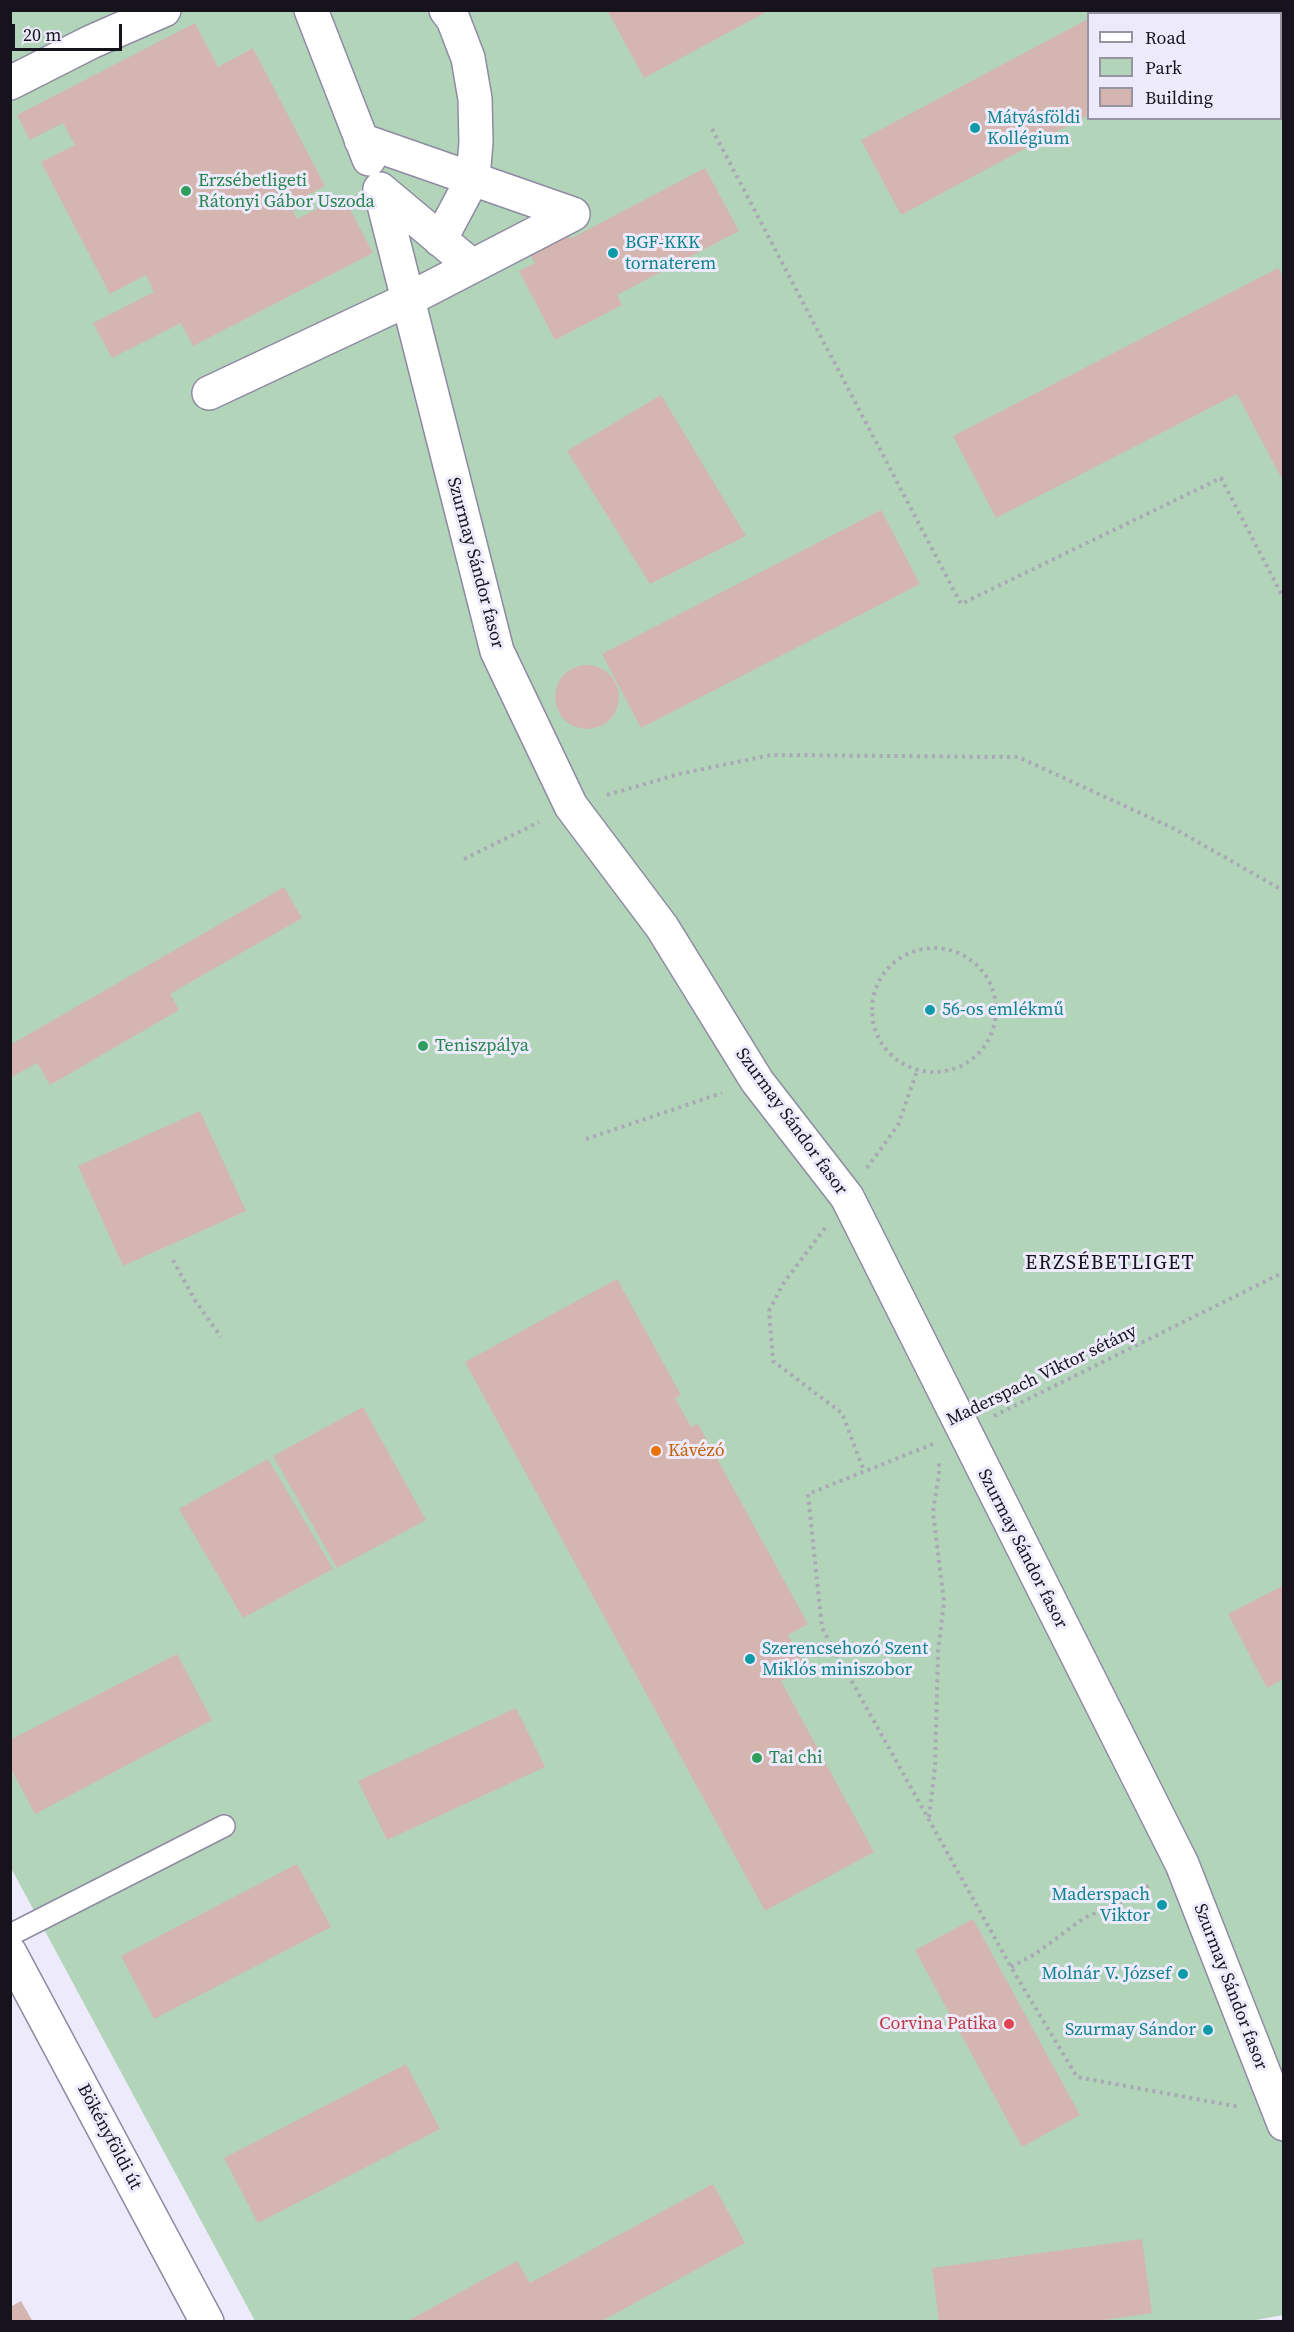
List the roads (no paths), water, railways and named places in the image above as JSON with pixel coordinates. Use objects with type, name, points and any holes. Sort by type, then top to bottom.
[{"type":"street","points":[[10,83],[91,42],[164,10]]},
{"type":"street","name":"Szurmay Sándor fasor","points":[[311,10],[380,189],[496,651],[571,806],[662,927],[757,1081],[846,1197],[950,1436],[1182,1864],[1282,2119]]},
{"type":"street","points":[[440,240],[473,178],[476,142],[476,99],[468,58],[453,19],[446,10]]},
{"type":"street","points":[[209,393],[407,300],[573,214],[361,140]]},
{"type":"street","points":[[380,189],[472,266]]},
{"type":"street","name":"Bökényföldi út","points":[[10,1953],[207,2322]]},
{"type":"lane","points":[[10,1935],[224,1826]]},
{"type":"place","name":"Mátyásföldi Kollégium","points":[[975,128]]},
{"type":"place","name":"Erzsébetligeti Rátonyi Gábor Uszoda","points":[[186,191]]},
{"type":"place","name":"BGF-KKK tornaterem","points":[[613,253]]},
{"type":"place","name":"56-os emlékmű","points":[[930,1010]]},
{"type":"place","name":"Teniszpálya","points":[[423,1046]]},
{"type":"place","name":"Kávézó","points":[[656,1451]]},
{"type":"place","name":"Szerencsehozó Szent Miklós miniszobor","points":[[750,1659]]},
{"type":"place","name":"Tai chi","points":[[757,1758]]},
{"type":"place","name":"Maderspach Viktor","points":[[1162,1905]]},
{"type":"place","name":"Molnár V. József","points":[[1183,1974]]},
{"type":"place","name":"Corvina Patika","points":[[1009,2024]]},
{"type":"place","name":"Szurmay Sándor","points":[[1208,2030]]},
{"type":"district","name":"ERZSÉBETLIGET","points":[[1110,1264]]}]
